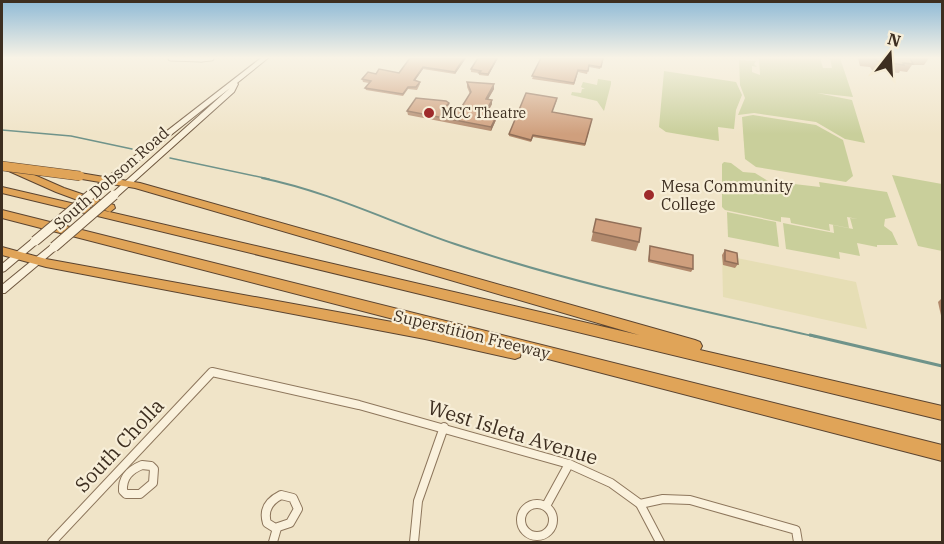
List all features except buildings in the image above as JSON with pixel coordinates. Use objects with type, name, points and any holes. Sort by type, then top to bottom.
[{"type":"highway","points":[[2,165],[128,183],[860,394]]},
{"type":"highway","points":[[2,165],[38,182],[105,206],[219,235],[288,257]]},
{"type":"highway","name":"Superstition Freeway","points":[[2,189],[942,413]]},
{"type":"highway","name":"Superstition Freeway","points":[[2,214],[942,453]]},
{"type":"highway","points":[[2,251],[38,261],[425,333],[873,436]]},
{"type":"main road","name":"South Dobson Road","points":[[2,269],[95,191],[224,89],[235,84]]},
{"type":"main road","name":"South Dobson Road","points":[[2,290],[128,183],[232,91],[235,84]]},
{"type":"street","name":"West Isleta Avenue","points":[[212,372],[359,405],[570,464],[611,483],[640,504]]},
{"type":"street","name":"South Cholla","points":[[52,543],[125,471],[212,372]]},
{"type":"street","points":[[414,543],[418,501],[444,427]]},
{"type":"street","points":[[546,506],[570,464]]},
{"type":"street","points":[[660,543],[640,504],[663,499],[690,500],[796,530],[798,543]]},
{"type":"street","points":[[273,543],[277,528]]},
{"type":"shaded area","points":[[722,255],[856,282],[867,329],[723,297]]},
{"type":"green space","points":[[582,83],[611,83],[604,111],[597,101],[571,95],[572,92],[581,93],[582,89],[585,89],[581,87]]},
{"type":"green space","points":[[663,83],[737,83],[742,95],[736,110],[734,129],[718,127],[719,141],[666,132],[659,127]]},
{"type":"green space","points":[[848,83],[853,97],[817,93],[852,100],[865,143],[845,139],[816,122],[754,113],[738,115],[745,98],[740,85]]},
{"type":"green space","points":[[753,115],[816,125],[843,140],[853,176],[846,182],[756,167],[745,159],[742,117]]},
{"type":"green space","points":[[731,163],[743,172],[755,173],[768,181],[820,187],[819,182],[887,192],[896,217],[885,219],[884,226],[892,232],[898,245],[877,245],[877,247],[857,243],[860,256],[839,252],[840,259],[786,249],[783,223],[834,233],[833,225],[853,229],[850,218],[858,219],[847,217],[849,228],[829,224],[830,231],[791,223],[790,218],[781,217],[781,222],[725,210],[722,207],[722,164]]},
{"type":"green space","points":[[892,175],[942,184],[942,251],[918,246]]},
{"type":"green space","points":[[727,212],[776,222],[779,247],[728,237]]},
{"type":"waterway","points":[[2,130],[71,136],[132,149]]},
{"type":"waterway","points":[[170,158],[269,179]]},
{"type":"waterway","points":[[262,178],[312,191],[455,244],[544,271],[635,295],[817,337]]},
{"type":"waterway","points":[[810,335],[942,366]]},
{"type":"place","name":"MCC Theatre","points":[[429,113]]},
{"type":"place","name":"Mesa Community College","points":[[649,195]]}]
